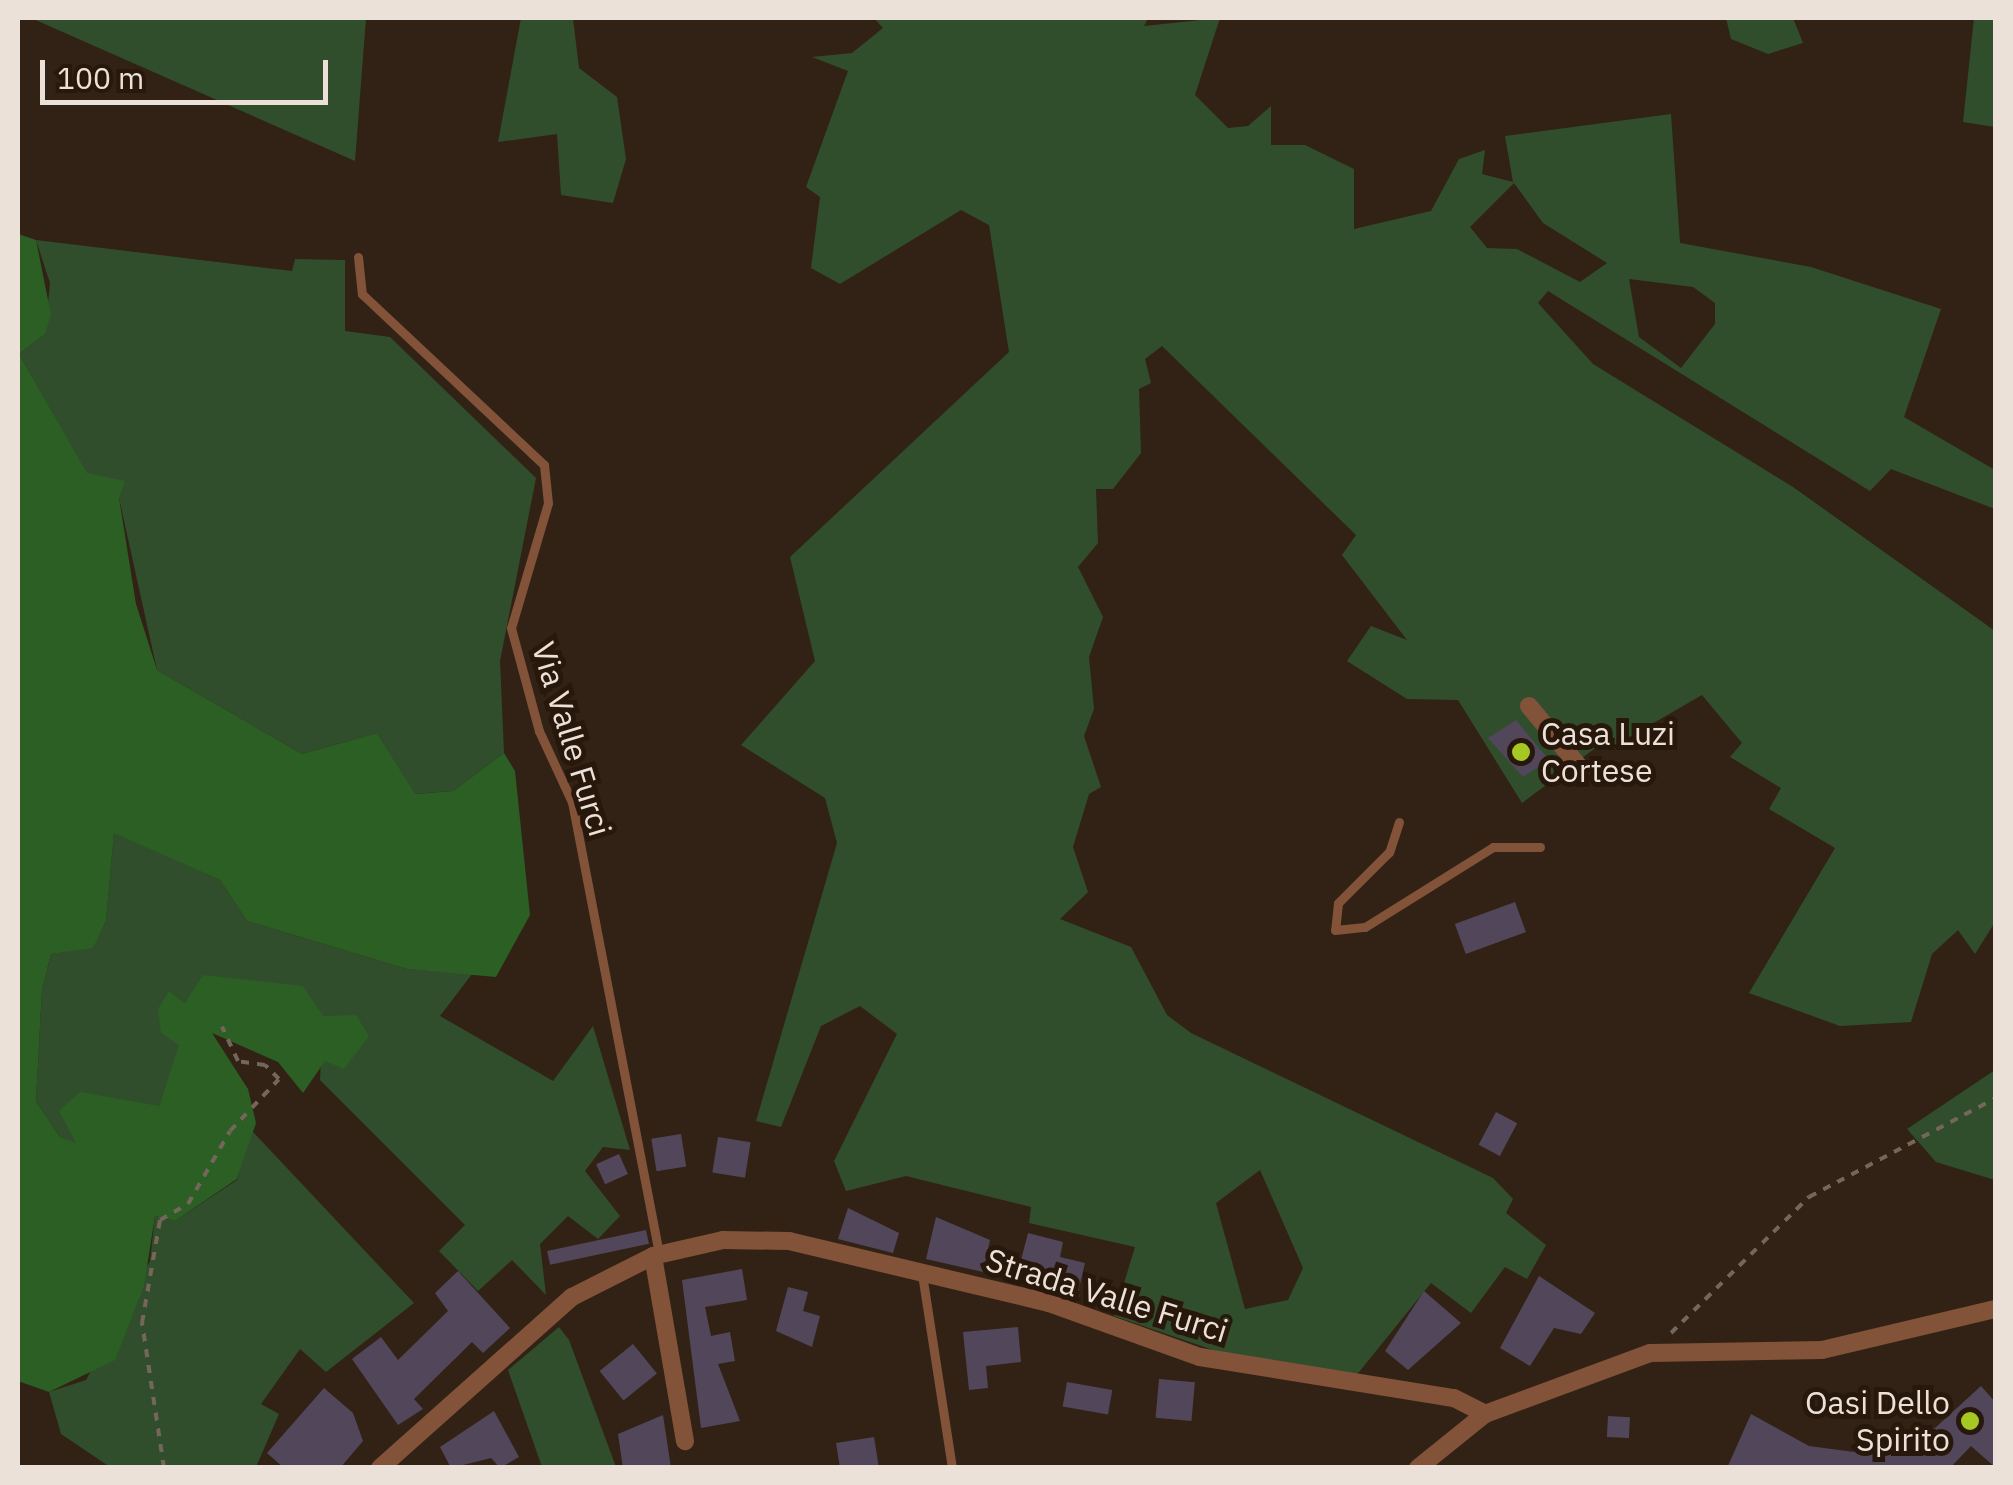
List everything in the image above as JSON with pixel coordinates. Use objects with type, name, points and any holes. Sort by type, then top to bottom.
[{"type":"street","points":[[1529,706],[1582,770]]},
{"type":"street","name":"Strada Valle Furci","points":[[380,1468],[572,1298],[656,1255],[724,1240],[789,1242],[1100,1318],[1200,1357],[1454,1398],[1485,1414]]},
{"type":"street","points":[[656,1255],[685,1441]]},
{"type":"street","points":[[1418,1468],[1485,1414],[1650,1353],[1822,1350],[1996,1309]]},
{"type":"lane","name":"Via Valle Furci","points":[[358,256],[362,294],[544,465],[548,503],[511,628],[539,731],[572,802],[656,1255]]},
{"type":"lane","points":[[1399,822],[1389,852],[1338,903],[1335,930],[1365,927],[1493,847],[1540,847]]},
{"type":"lane","points":[[922,1273],[952,1468]]},
{"type":"path","points":[[164,1468],[142,1323],[160,1220],[188,1204],[230,1131],[279,1079],[266,1065],[249,1070],[238,1061],[222,1027]]},
{"type":"path","points":[[1650,1353],[1809,1197],[1996,1098]]},
{"type":"green space","points":[[31,18],[366,18],[355,161]]},
{"type":"green space","points":[[521,18],[573,18],[579,68],[617,97],[626,159],[613,203],[561,195],[557,134],[498,142]]},
{"type":"green space","points":[[874,18],[1148,18],[1144,26],[1220,18],[1195,95],[1228,128],[1248,126],[1271,106],[1271,145],[1305,145],[1354,169],[1354,229],[1431,211],[1459,159],[1485,150],[1482,174],[1513,182],[1505,136],[1671,114],[1680,243],[1811,267],[1941,309],[1904,417],[1995,470],[1995,509],[1891,469],[1870,491],[1548,291],[1538,303],[1593,364],[1793,487],[1995,631],[1995,922],[1975,954],[1958,930],[1932,954],[1911,1022],[1840,1026],[1749,993],[1835,848],[1769,809],[1781,788],[1730,757],[1742,743],[1702,695],[1610,748],[1602,743],[1522,803],[1458,700],[1407,699],[1347,661],[1371,626],[1407,640],[1342,555],[1356,535],[1162,346],[1145,359],[1151,383],[1139,389],[1141,453],[1113,489],[1096,489],[1098,543],[1078,567],[1103,617],[1089,657],[1094,709],[1084,736],[1101,787],[1089,794],[1073,847],[1088,892],[1060,919],[1131,947],[1167,1015],[1191,1033],[1493,1178],[1513,1199],[1506,1213],[1546,1245],[1527,1279],[1505,1267],[1471,1313],[1431,1283],[1355,1377],[1219,1352],[1114,1316],[1135,1247],[1029,1223],[1031,1207],[906,1176],[846,1191],[834,1161],[897,1034],[860,1006],[821,1026],[781,1127],[756,1121],[837,843],[825,798],[741,745],[815,661],[790,557],[1009,352],[989,225],[961,210],[840,284],[811,268],[820,197],[806,187],[848,71],[812,57],[852,53],[883,28]],"holes":[[[1514,183],[1543,223],[1607,263],[1580,282],[1517,249],[1487,248],[1470,227]],[[1629,279],[1693,287],[1715,303],[1715,324],[1681,368],[1639,337]],[[1260,1170],[1303,1268],[1288,1300],[1245,1309],[1216,1203]]]},
{"type":"green space","points":[[1726,18],[1793,18],[1803,43],[1768,54],[1731,39]]},
{"type":"green space","points":[[1974,18],[1995,18],[1995,127],[1963,122]]},
{"type":"green space","points":[[18,234],[36,240],[51,315],[45,334],[19,354],[87,473],[125,481],[119,498],[136,604],[157,670],[302,754],[377,733],[415,794],[453,791],[504,753],[515,771],[530,915],[496,977],[407,969],[247,921],[220,880],[114,833],[106,921],[93,948],[51,954],[42,990],[36,1101],[60,1137],[76,1143],[59,1111],[80,1092],[159,1106],[179,1045],[161,1033],[158,1009],[169,991],[185,1003],[203,975],[303,986],[323,1016],[356,1015],[369,1036],[344,1069],[325,1061],[303,1093],[278,1062],[212,1033],[248,1089],[256,1123],[237,1179],[175,1221],[155,1216],[144,1286],[115,1360],[49,1392],[18,1381]]},
{"type":"green space","points":[[36,240],[292,271],[295,259],[345,260],[345,331],[390,337],[536,478],[500,661],[504,753],[453,791],[414,794],[377,733],[302,754],[157,670],[119,498],[87,474],[19,354],[45,334],[50,283]]},
{"type":"green space","points":[[114,832],[220,880],[247,921],[407,969],[472,974],[440,1016],[553,1081],[593,1026],[630,1150],[603,1147],[585,1171],[620,1216],[598,1239],[568,1216],[540,1244],[546,1295],[512,1260],[478,1291],[439,1251],[465,1225],[320,1080],[323,1016],[185,1003],[170,992],[180,1045],[159,1106],[60,1111],[77,1144],[60,1137],[36,1101],[42,990],[51,954],[93,947],[106,921]]},
{"type":"green space","points":[[1995,1070],[1995,1180],[1936,1162],[1907,1129]]},
{"type":"green space","points":[[252,1131],[414,1303],[326,1372],[300,1349],[261,1404],[279,1414],[256,1467],[110,1467],[61,1434],[49,1392],[86,1380],[150,1261],[155,1216],[175,1221],[237,1180]]},
{"type":"green space","points":[[559,1327],[569,1340],[616,1467],[542,1467],[508,1370]]},
{"type":"building","name":"Casa Luzi Cortese","points":[[1516,720],[1549,760],[1523,777],[1488,738]]},
{"type":"building","points":[[1515,902],[1526,932],[1466,954],[1455,924]]},
{"type":"building","points":[[1496,1112],[1517,1123],[1500,1156],[1479,1145]]},
{"type":"building","points":[[681,1134],[686,1167],[657,1171],[651,1139]]},
{"type":"building","points":[[718,1137],[751,1142],[745,1178],[712,1173]]},
{"type":"building","points":[[619,1154],[628,1174],[605,1184],[596,1164]]},
{"type":"building","points":[[848,1208],[899,1233],[893,1253],[838,1239]]},
{"type":"building","points":[[936,1217],[990,1240],[983,1272],[926,1259]]},
{"type":"building","points":[[646,1230],[649,1244],[550,1265],[547,1251]]},
{"type":"building","points":[[1028,1233],[1063,1242],[1060,1257],[1085,1263],[1077,1297],[1017,1276]]},
{"type":"building","points":[[742,1269],[747,1300],[705,1307],[711,1336],[730,1332],[735,1361],[718,1364],[740,1421],[701,1428],[682,1280]]},
{"type":"building","points":[[458,1271],[510,1328],[483,1353],[472,1342],[414,1399],[423,1409],[398,1425],[352,1359],[381,1337],[398,1360],[448,1311],[435,1293]]},
{"type":"building","points":[[1539,1276],[1595,1313],[1581,1334],[1554,1328],[1530,1366],[1500,1348]]},
{"type":"building","points":[[788,1287],[808,1292],[803,1311],[820,1316],[812,1347],[776,1331]]},
{"type":"building","points":[[1424,1291],[1461,1323],[1408,1370],[1385,1351]]},
{"type":"building","points":[[1018,1327],[1021,1362],[986,1366],[988,1388],[969,1390],[963,1332]]},
{"type":"building","points":[[633,1344],[657,1374],[623,1401],[600,1371]]},
{"type":"building","points":[[1159,1379],[1195,1382],[1191,1421],[1156,1418]]},
{"type":"building","points":[[1067,1382],[1112,1390],[1108,1415],[1063,1407]]},
{"type":"building","name":"Oasi Dello Spirito","points":[[1981,1386],[1996,1403],[1996,1468],[1971,1446],[1950,1468],[1727,1468],[1751,1414],[1809,1446],[1854,1452],[1853,1444],[1889,1438],[1891,1447],[1935,1428]]},
{"type":"building","points":[[324,1388],[353,1413],[363,1441],[340,1468],[284,1468],[267,1453]]},
{"type":"building","points":[[494,1411],[519,1457],[500,1468],[491,1458],[451,1468],[440,1447]]},
{"type":"building","points":[[663,1415],[671,1468],[623,1468],[618,1434]]},
{"type":"building","points":[[1608,1416],[1630,1417],[1629,1438],[1607,1437]]},
{"type":"building","points":[[874,1437],[879,1468],[840,1468],[836,1443]]},
{"type":"place","name":"Casa Luzi Cortese","points":[[1521,752]]},
{"type":"place","name":"Oasi Dello Spirito","points":[[1970,1421]]}]
